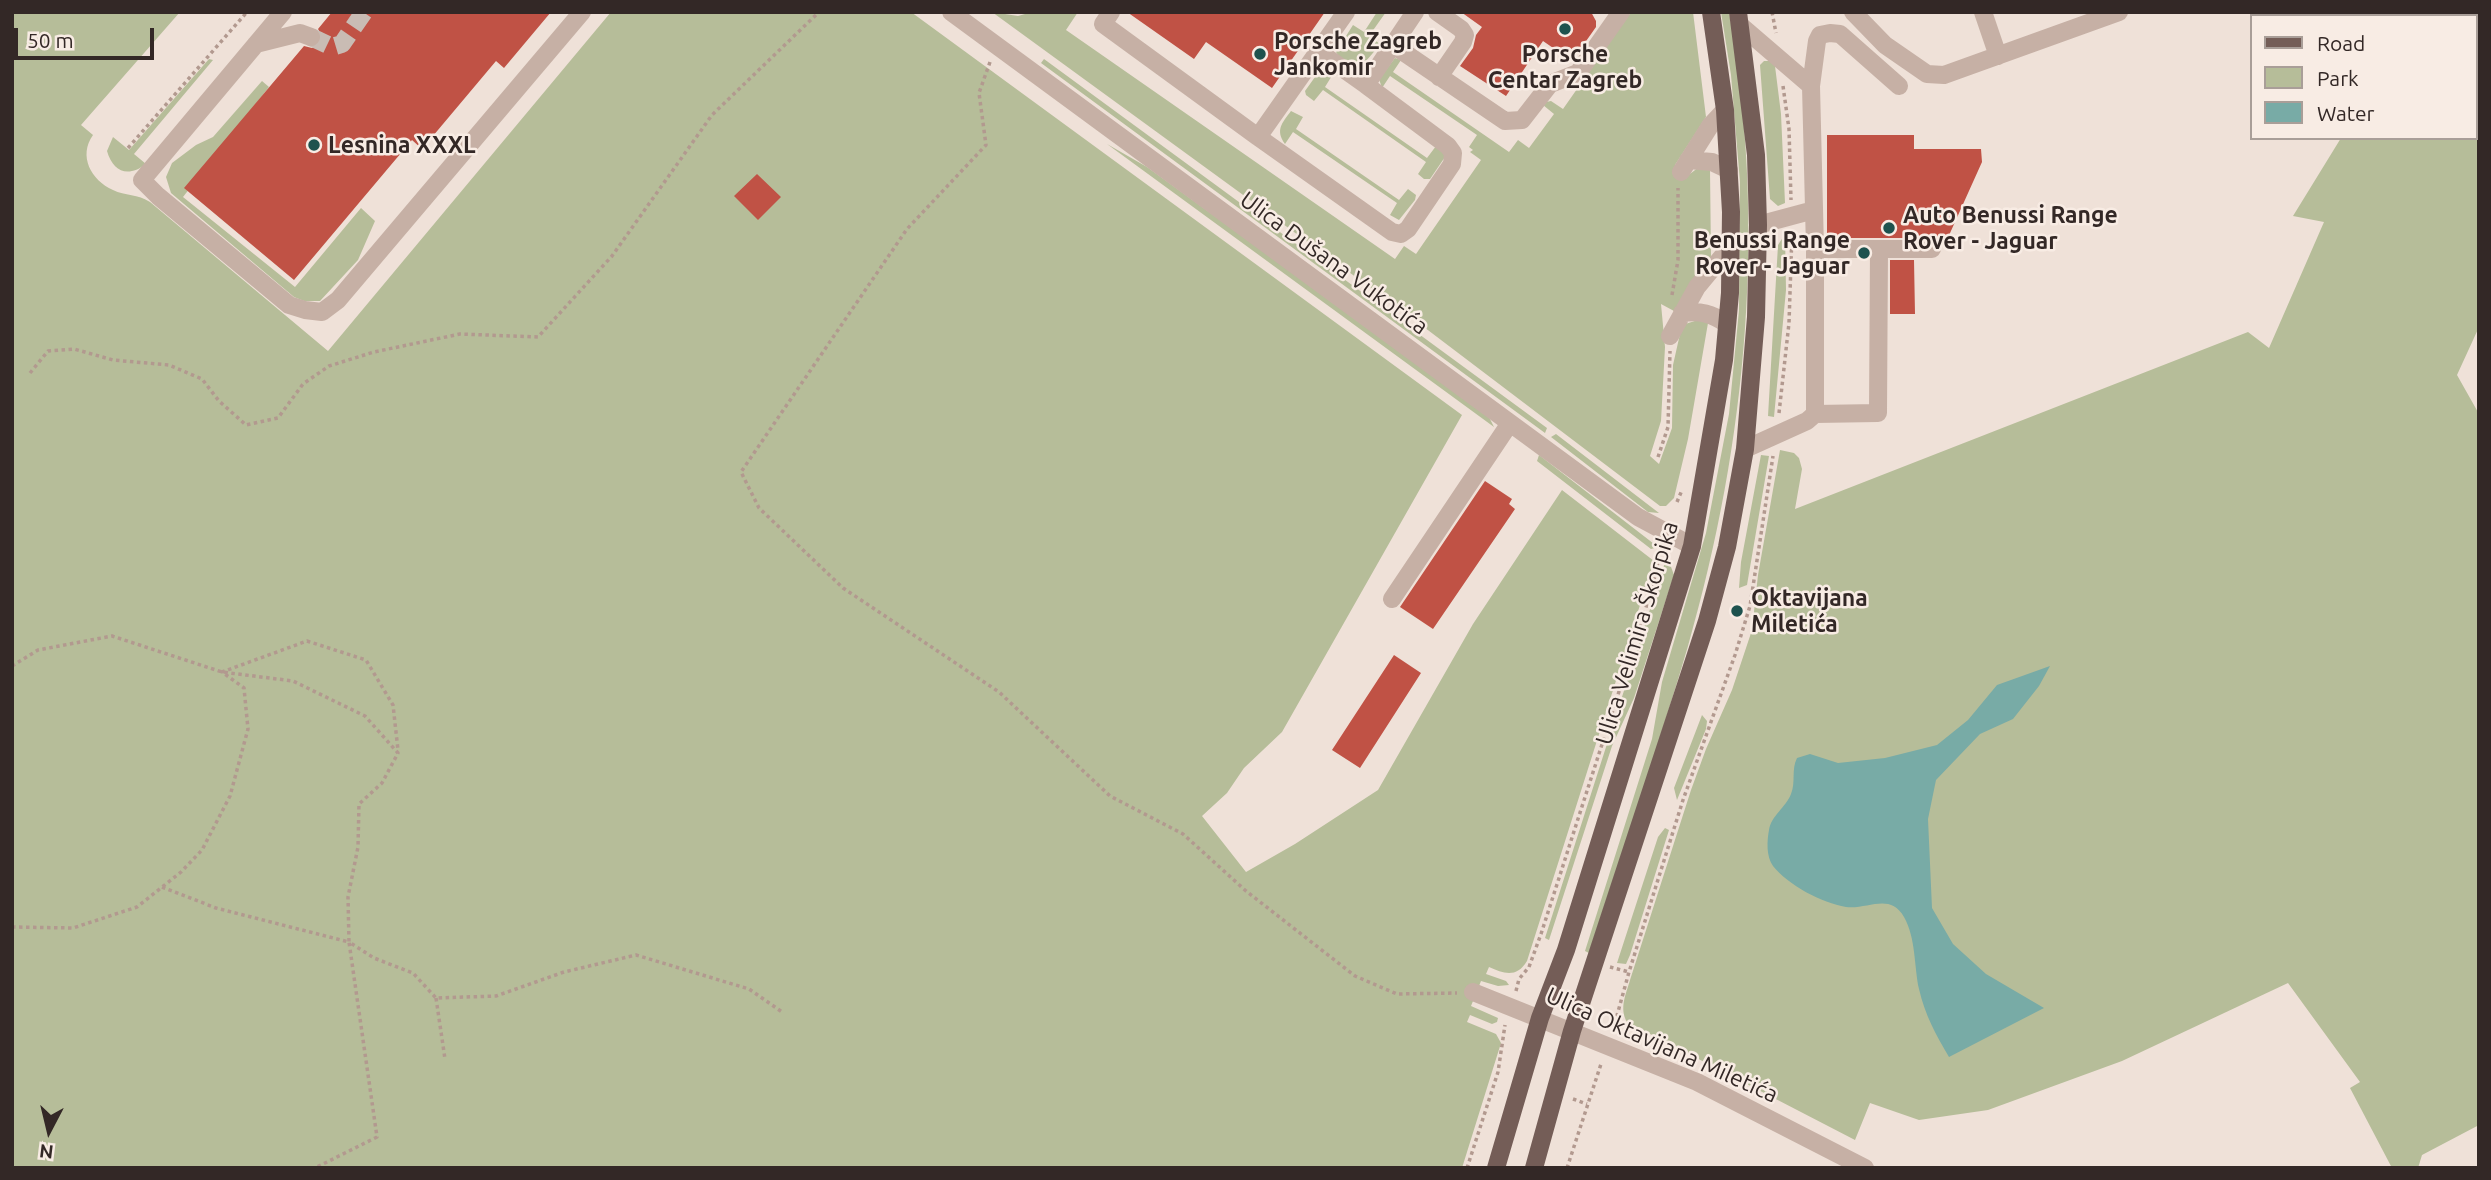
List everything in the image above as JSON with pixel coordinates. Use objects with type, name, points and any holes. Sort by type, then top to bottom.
[{"type":"main road","name":"Ulica Velimira Škorpika","points":[[1496,1168],[1540,1018],[1570,937],[1692,546],[1724,360],[1731,246],[1725,110],[1711,12]]},
{"type":"main road","points":[[1534,1168],[1572,1031],[1707,621],[1727,547],[1745,449],[1756,317],[1758,225],[1756,155],[1739,18]]},
{"type":"street","points":[[283,12],[142,180],[289,305],[322,312],[338,300],[582,12]]},
{"type":"street","name":"Ulica Dušana Vukotića","points":[[951,12],[1638,517],[1692,546]]},
{"type":"street","points":[[1111,12],[1103,24],[1392,232],[1401,234],[1408,229],[1430,199],[1452,164],[1453,153],[1448,146],[1318,51]]},
{"type":"street","points":[[1258,137],[1346,12]]},
{"type":"street","points":[[1366,85],[1415,12]]},
{"type":"street","points":[[1437,12],[1465,35],[1463,43],[1439,77]]},
{"type":"street","points":[[1392,45],[1505,121],[1521,120],[1550,84],[1578,73],[1620,12]]},
{"type":"street","points":[[1853,12],[1885,46],[1927,74],[1944,75],[2119,12]]},
{"type":"street","points":[[1983,12],[1998,56]]},
{"type":"street","points":[[1739,18],[1811,86]]},
{"type":"street","points":[[256,44],[300,33],[312,37]]},
{"type":"street","points":[[1815,414],[1815,210],[1811,86],[1820,35],[1840,34],[1899,86]]},
{"type":"street","points":[[1725,110],[1710,126],[1685,166],[1712,162],[1729,170]]},
{"type":"street","points":[[1758,225],[1815,210]]},
{"type":"street","points":[[1670,336],[1697,287],[1731,246]]},
{"type":"street","points":[[1815,249],[1932,249]]},
{"type":"street","points":[[1745,449],[1807,421],[1815,414],[1878,413],[1879,249]]},
{"type":"street","points":[[1682,313],[1703,311],[1713,314],[1727,324]]},
{"type":"street","points":[[1392,599],[1510,423]]},
{"type":"street","name":"Ulica Oktavijana Miletića","points":[[1473,992],[1697,1082],[1865,1168]]},
{"type":"path","points":[[128,148],[247,12]]},
{"type":"path","points":[[30,373],[48,351],[74,349],[113,360],[169,365],[202,379],[219,401],[246,425],[278,418],[303,384],[329,366],[374,352],[460,334],[538,337],[612,256],[712,115],[819,12]]},
{"type":"path","points":[[1772,12],[1777,38]]},
{"type":"path","points":[[1000,48],[988,66],[979,93],[986,145],[907,229],[741,472],[759,508],[843,588],[999,692],[1110,796],[1183,834],[1246,891],[1355,976],[1397,994],[1473,992]]},
{"type":"path","points":[[1783,83],[1789,129],[1791,199]]},
{"type":"path","points":[[1614,1029],[1629,972],[1681,809],[1750,606],[1777,435],[1789,323],[1792,229]]},
{"type":"path","points":[[1677,502],[1684,486]]},
{"type":"path","points":[[1519,978],[1529,967],[1538,942],[1659,558]]},
{"type":"path","points":[[12,666],[38,650],[112,636],[222,671],[293,681],[365,716],[398,753]]},
{"type":"path","points":[[222,671],[307,641],[366,660],[393,705],[398,753],[383,783],[359,804],[358,847],[348,897],[349,942],[377,1137],[315,1168]]},
{"type":"path","points":[[12,927],[73,928],[137,907],[181,872],[202,850],[230,796],[248,729],[244,688],[222,671]]},
{"type":"path","points":[[162,887],[216,908],[349,942],[374,958],[413,973],[436,998],[445,1059]]},
{"type":"path","points":[[1538,942],[1544,944]]},
{"type":"path","points":[[436,998],[496,996],[564,972],[636,955],[749,989],[782,1012]]},
{"type":"path","points":[[1614,968],[1629,972]]},
{"type":"path","points":[[1467,1168],[1499,1072],[1505,1025]]},
{"type":"path","points":[[1567,1168],[1599,1070]]},
{"type":"path","points":[[1575,1099],[1587,1104]]},
{"type":"green space","points":[[12,12],[180,12],[81,125],[93,135],[87,151],[89,167],[105,186],[150,202],[328,351],[611,12],[911,12],[1462,415],[1282,732],[1244,768],[1227,793],[1202,816],[1246,872],[1378,790],[1473,624],[1562,490],[1654,561],[1527,961],[1519,970],[1510,973],[1489,967],[1486,974],[1506,981],[1509,985],[1498,986],[1481,981],[1471,1006],[1498,1018],[1497,1022],[1492,1024],[1470,1015],[1467,1022],[1496,1034],[1501,1043],[1462,1168],[12,1168]]},
{"type":"green space","points":[[992,12],[1018,16],[1032,12],[1078,12],[1066,30],[1395,259],[1404,246],[1416,254],[1481,160],[1470,152],[1473,150],[1469,147],[1477,135],[1390,76],[1382,88],[1379,79],[1395,58],[1401,60],[1393,72],[1509,152],[1518,140],[1529,148],[1554,114],[1543,105],[1546,102],[1551,101],[1563,109],[1631,12],[1693,12],[1706,117],[1675,165],[1686,177],[1699,167],[1710,170],[1711,258],[1674,311],[1661,304],[1665,347],[1661,421],[1650,456],[1659,464],[1672,428],[1673,365],[1682,325],[1698,320],[1708,323],[1688,439],[1674,498],[1666,506],[1660,506],[1412,318]]},
{"type":"green space","points":[[1377,12],[1386,12],[1369,36],[1380,44],[1365,62],[1354,67],[1348,65],[1336,52],[1353,25],[1364,32]]},
{"type":"green space","points":[[1721,12],[1729,12],[1741,91],[1747,171],[1745,331],[1737,411],[1725,490],[1688,646],[1589,953],[1585,951],[1652,739],[1662,682],[1706,533],[1729,414],[1739,310],[1740,182],[1731,75]]},
{"type":"green space","points":[[209,59],[213,60],[134,154],[146,164],[127,172],[117,168],[107,151],[113,137],[129,150]]},
{"type":"green space","points":[[1044,59],[1547,428],[1545,433],[1041,63]]},
{"type":"green space","points":[[1764,61],[1771,61],[1775,66],[1781,114],[1785,203],[1778,206],[1770,199],[1760,65]]},
{"type":"green space","points":[[1326,69],[1333,74],[1325,87],[1427,158],[1436,146],[1444,152],[1445,157],[1430,179],[1424,179],[1418,174],[1426,162],[1323,90],[1314,101],[1306,95],[1305,91],[1320,70]]},
{"type":"green space","points":[[2477,78],[2479,327],[2457,375],[2479,414],[2479,1125],[2422,1155],[2418,1168],[2392,1168],[2350,1088],[2360,1082],[2288,983],[2122,1061],[1988,1110],[1919,1120],[1870,1103],[1855,1140],[1627,1022],[1623,1006],[1630,980],[1691,790],[1732,690],[1752,630],[1758,575],[1780,450],[1794,453],[1799,458],[1802,469],[1795,509],[2248,332],[2269,348],[2324,222],[2293,216],[2340,140],[2477,140]]},
{"type":"green space","points":[[262,81],[269,87],[183,197],[295,287],[361,208],[375,221],[358,260],[320,301],[304,301],[294,297],[171,193],[166,177],[172,163],[196,145],[213,137]]},
{"type":"green space","points":[[1291,111],[1303,117],[1296,129],[1399,200],[1408,189],[1416,195],[1399,220],[1390,215],[1397,203],[1293,132],[1285,144],[1280,131]]},
{"type":"green space","points":[[1107,144],[1147,167],[1470,401],[1489,417],[1494,427]]},
{"type":"green space","points":[[1785,234],[1786,290],[1774,417],[1768,416],[1778,245]]},
{"type":"green space","points":[[1556,434],[1659,513],[1648,512],[1551,437]]},
{"type":"green space","points":[[1539,455],[1658,547],[1651,549],[1537,461]]},
{"type":"green space","points":[[1761,455],[1769,456],[1747,585],[1739,588],[1741,562]]},
{"type":"green space","points":[[1667,556],[1674,575],[1634,698],[1612,746],[1549,940],[1545,938]]},
{"type":"green space","points":[[1702,715],[1707,721],[1706,729],[1677,800],[1674,788]]},
{"type":"green space","points":[[1665,828],[1669,830],[1630,955],[1626,964],[1617,963],[1658,837]]},
{"type":"water","points":[[2050,666],[2039,686],[2013,719],[1980,734],[1936,780],[1928,819],[1932,908],[1953,944],[1986,974],[2044,1008],[1949,1057],[1924,1008],[1911,934],[1904,917],[1892,905],[1846,907],[1816,897],[1796,886],[1779,873],[1769,858],[1769,830],[1791,794],[1797,758],[1810,754],[1838,763],[1885,758],[1937,745],[1968,720],[1997,685]]},
{"type":"building","name":"Lesnina XXXL","points":[[332,12],[551,12],[504,68],[496,61],[422,149],[412,140],[294,280],[184,188],[304,46],[312,48],[319,45],[322,36],[318,29]]},
{"type":"building","name":"Porsche Zagreb Jankomir","points":[[1127,12],[1325,12],[1272,88],[1206,42],[1194,59]]},
{"type":"building","points":[[1461,12],[1591,12],[1596,27],[1572,61],[1543,41],[1506,96],[1460,66],[1473,48],[1476,35],[1482,27]]},
{"type":"building","points":[[1827,135],[1914,135],[1914,149],[1981,149],[1982,162],[1946,242],[1932,238],[1827,238]]},
{"type":"building","points":[[757,174],[781,197],[758,220],[734,196]]},
{"type":"building","points":[[1890,260],[1914,260],[1915,314],[1890,314]]},
{"type":"building","points":[[1485,481],[1512,499],[1509,504],[1515,509],[1433,629],[1400,607]]},
{"type":"building","points":[[1394,655],[1421,673],[1360,768],[1332,750]]},
{"type":"tunnel","points":[[311,37],[332,47],[342,44],[364,12]]},
{"type":"place","name":"Porsche Centar Zagreb","points":[[1565,29]]},
{"type":"place","name":"Porsche Zagreb Jankomir","points":[[1260,54]]},
{"type":"place","name":"Lesnina XXXL","points":[[314,145]]},
{"type":"place","name":"Auto Benussi Range Rover - Jaguar","points":[[1889,228]]},
{"type":"place","name":"Benussi Range Rover - Jaguar","points":[[1864,253]]},
{"type":"place","name":"Oktavijana Miletića","points":[[1737,611]]}]
